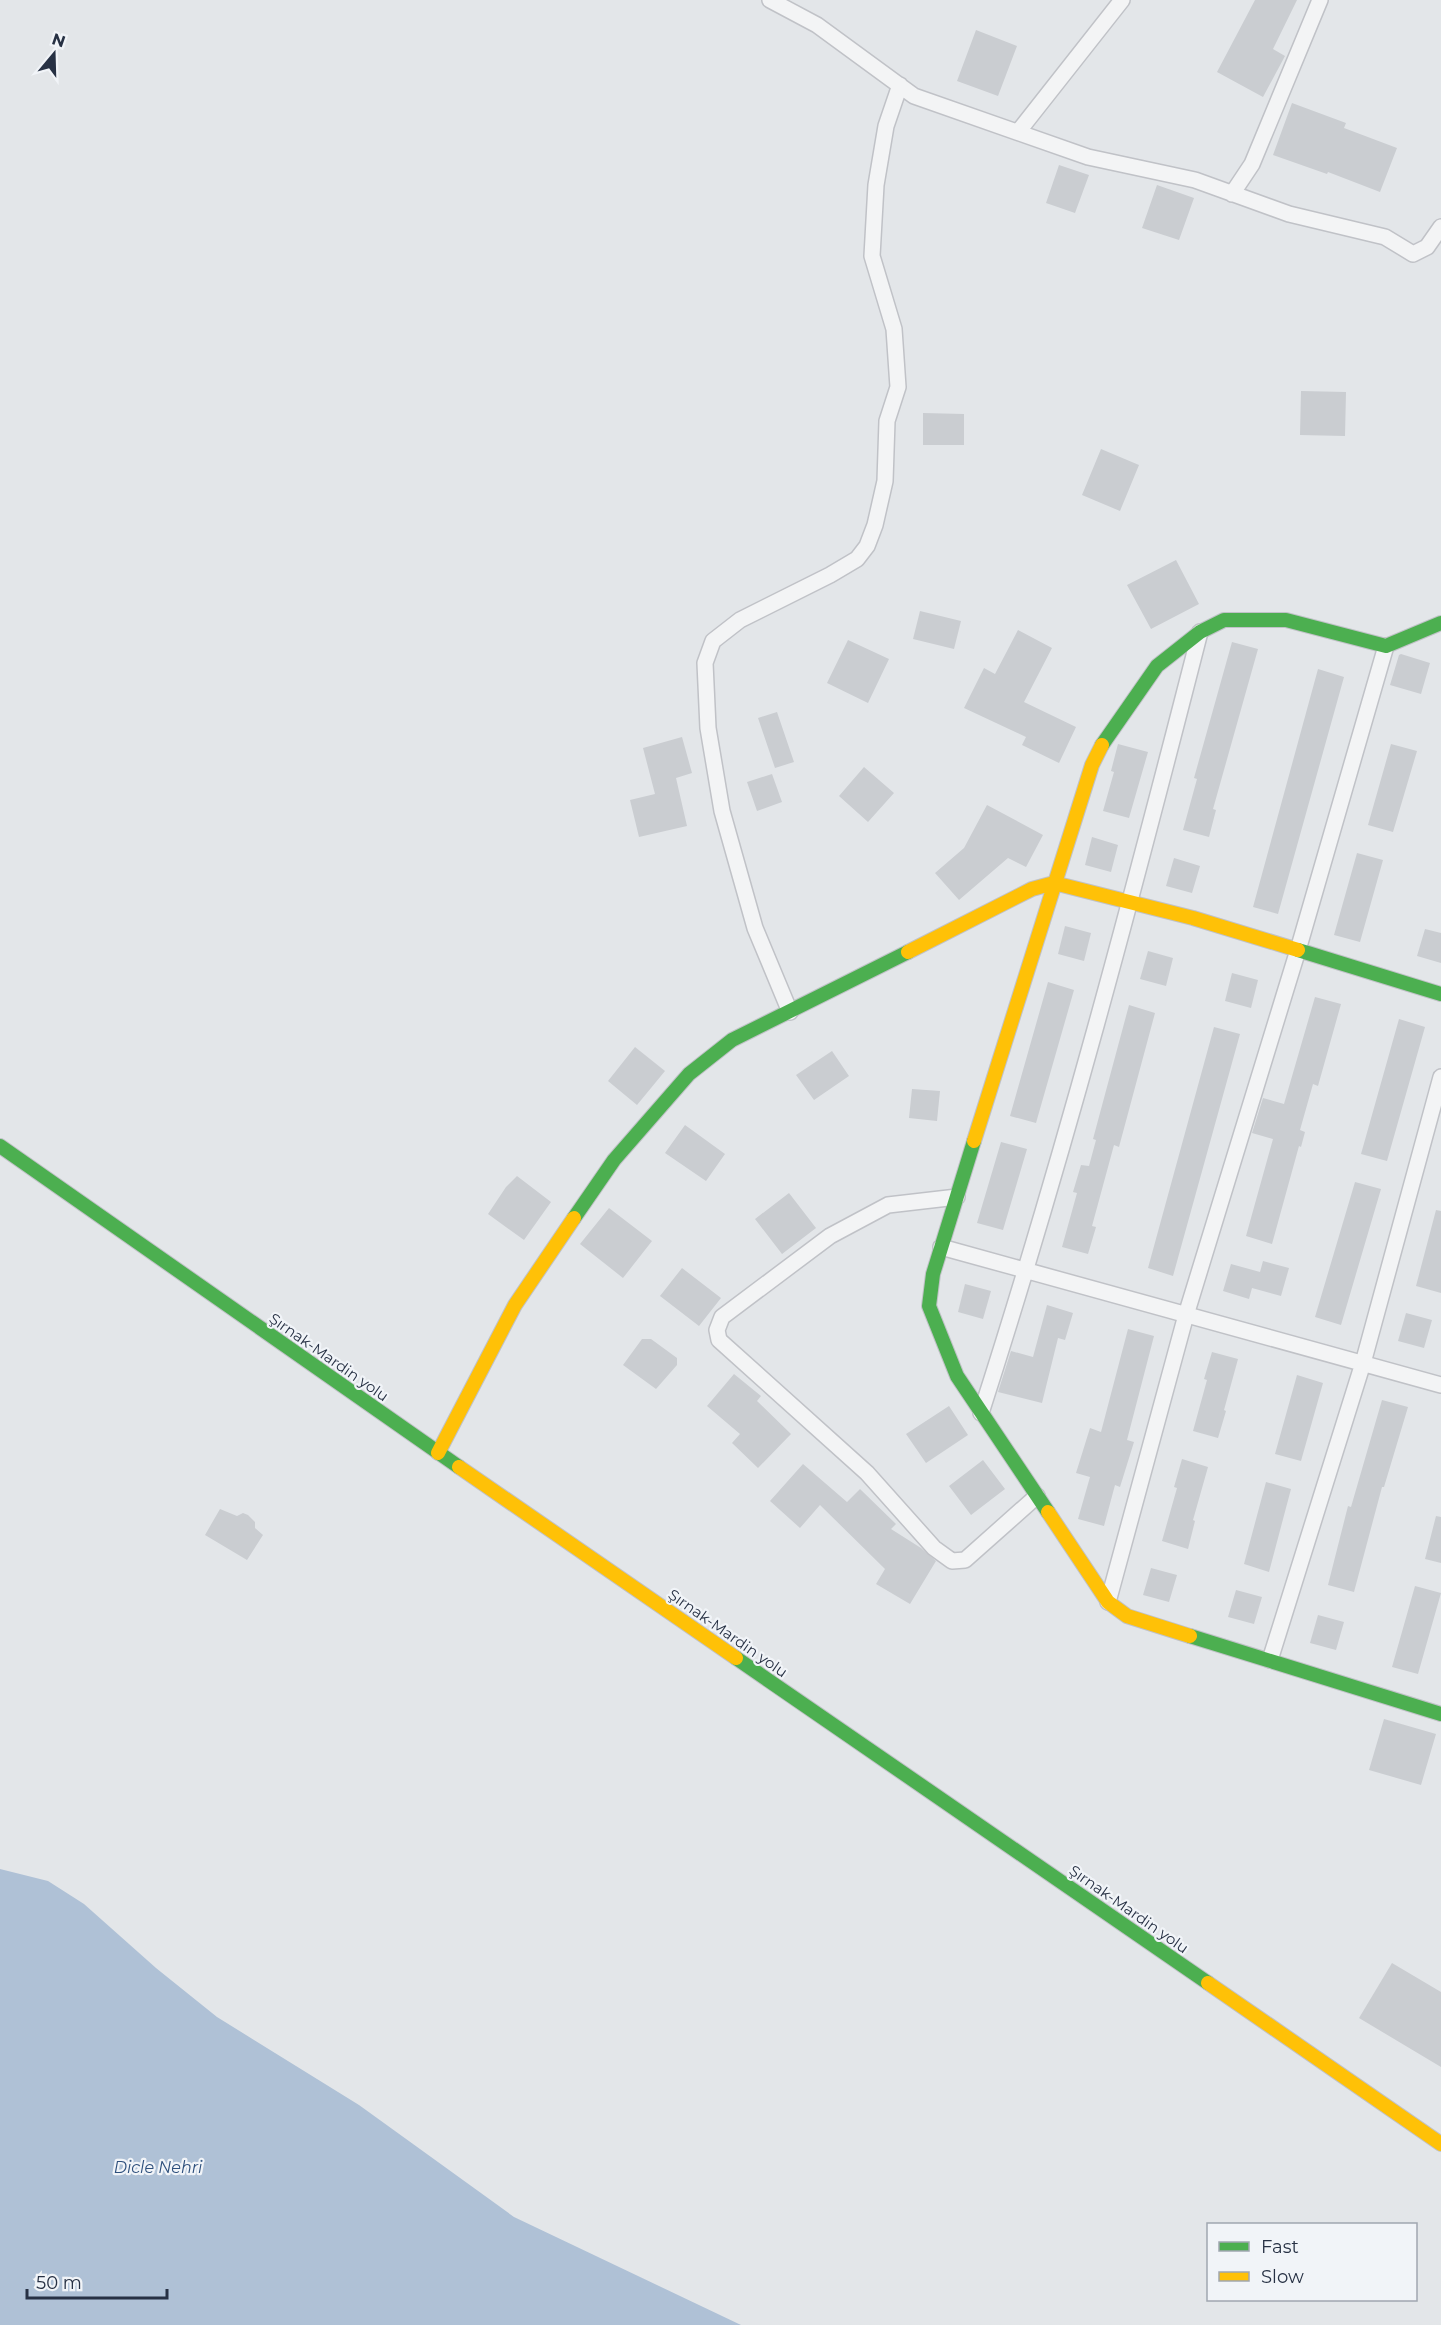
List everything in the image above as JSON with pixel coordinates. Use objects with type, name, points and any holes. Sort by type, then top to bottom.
[{"type":"street","points":[[1018,132],[1122,0]]},
{"type":"street","points":[[1232,194],[1252,164],[1320,0]]},
{"type":"street","points":[[776,1],[817,24],[914,96],[1088,157],[1195,180],[1289,214],[1385,237],[1413,254],[1427,247],[1441,227]]},
{"type":"street","points":[[790,1012],[754,928],[722,811],[708,728],[705,663],[713,640],[740,620],[857,559],[871,536],[885,481],[887,421],[898,387],[894,329],[872,256],[876,184],[886,126],[900,85]]},
{"type":"street","points":[[1440,1711],[1127,1616],[1108,1602],[957,1376],[929,1306],[933,1274],[941,1247],[1092,765],[1106,738],[1157,666],[1200,632],[1224,620],[1286,620],[1386,646],[1441,623]]},
{"type":"street","points":[[981,1413],[1027,1271],[1131,903],[1200,632]]},
{"type":"street","points":[[1108,1602],[1186,1315],[1298,950],[1386,646]]},
{"type":"street","points":[[438,1453],[515,1305],[614,1160],[689,1074],[732,1040],[1032,889],[1054,883],[1193,918],[1441,994]]},
{"type":"street","points":[[1270,1660],[1363,1363],[1441,1077]]},
{"type":"street","name":"Şırnak-Mardin yolu","points":[[0,1146],[438,1453],[1441,2144]]},
{"type":"street","points":[[957,1197],[888,1205],[830,1236],[722,1317],[717,1329],[719,1340],[867,1473],[934,1548],[952,1561],[965,1560],[1037,1496]]},
{"type":"street","points":[[941,1247],[1441,1385]]},
{"type":"water","name":"Dicle Nehri","points":[[0,1869],[48,1881],[84,1904],[156,1968],[217,2017],[359,2105],[514,2217],[741,2325],[0,2325]]},
{"type":"building","points":[[1255,0],[1297,0],[1273,49],[1285,56],[1263,97],[1217,72]]},
{"type":"building","points":[[976,30],[1017,46],[998,96],[957,81]]},
{"type":"building","points":[[1292,103],[1346,123],[1344,128],[1397,148],[1380,192],[1328,172],[1327,174],[1273,155]]},
{"type":"building","points":[[1059,165],[1089,175],[1075,213],[1046,203]]},
{"type":"building","points":[[1157,185],[1194,198],[1179,240],[1142,228]]},
{"type":"building","points":[[1301,391],[1346,392],[1345,436],[1300,435]]},
{"type":"building","points":[[923,413],[964,414],[964,445],[923,445]]},
{"type":"building","points":[[1101,449],[1139,465],[1120,511],[1082,495]]},
{"type":"building","points":[[1176,560],[1199,604],[1151,629],[1127,585]]},
{"type":"building","points":[[920,611],[961,621],[954,649],[913,639]]},
{"type":"building","points":[[1018,630],[1052,648],[1024,702],[1076,727],[1059,763],[1022,745],[1026,737],[964,708],[984,668],[995,674]]},
{"type":"building","points":[[848,640],[889,659],[868,703],[827,683]]},
{"type":"building","points":[[1232,642],[1258,649],[1213,809],[1216,810],[1209,837],[1183,830],[1197,779],[1194,778]]},
{"type":"building","points":[[1401,654],[1430,663],[1421,694],[1390,685]]},
{"type":"building","points":[[1318,669],[1344,677],[1278,914],[1253,907]]},
{"type":"building","points":[[777,712],[794,762],[775,768],[758,718]]},
{"type":"building","points":[[682,737],[692,773],[676,778],[687,826],[639,837],[630,800],[655,794],[643,748]]},
{"type":"building","points":[[1118,744],[1148,752],[1129,818],[1103,811],[1114,772],[1111,771]]},
{"type":"building","points":[[1391,744],[1417,751],[1393,832],[1368,825]]},
{"type":"building","points":[[864,767],[894,793],[868,822],[839,796]]},
{"type":"building","points":[[772,774],[782,802],[757,811],[747,782]]},
{"type":"building","points":[[987,805],[1043,835],[1026,867],[1008,858],[959,900],[935,873],[964,848]]},
{"type":"building","points":[[1092,837],[1118,845],[1111,872],[1085,865]]},
{"type":"building","points":[[1357,853],[1383,860],[1360,942],[1334,935]]},
{"type":"building","points":[[1174,858],[1200,866],[1192,893],[1166,886]]},
{"type":"building","points":[[1065,926],[1091,933],[1084,961],[1058,954]]},
{"type":"building","points":[[1425,929],[1441,933],[1441,963],[1417,956]]},
{"type":"building","points":[[1148,951],[1173,958],[1166,986],[1140,979]]},
{"type":"building","points":[[1232,973],[1258,980],[1251,1008],[1225,1001]]},
{"type":"building","points":[[1048,982],[1074,990],[1036,1123],[1010,1116]]},
{"type":"building","points":[[1315,997],[1341,1004],[1318,1086],[1313,1084],[1300,1130],[1305,1132],[1272,1244],[1246,1236],[1273,1139],[1252,1133],[1263,1098],[1284,1104]]},
{"type":"building","points":[[1129,1005],[1155,1013],[1119,1147],[1114,1145],[1092,1226],[1096,1227],[1088,1254],[1062,1247],[1077,1193],[1073,1192],[1081,1165],[1089,1166],[1096,1140],[1093,1139]]},
{"type":"building","points":[[1399,1019],[1425,1027],[1387,1161],[1361,1154]]},
{"type":"building","points":[[1214,1027],[1240,1034],[1173,1276],[1148,1268]]},
{"type":"building","points":[[635,1047],[665,1071],[637,1105],[608,1081]]},
{"type":"building","points":[[832,1051],[849,1076],[814,1100],[796,1075]]},
{"type":"building","points":[[912,1089],[940,1091],[937,1121],[909,1118]]},
{"type":"building","points":[[685,1125],[725,1154],[706,1181],[665,1153]]},
{"type":"building","points":[[1001,1142],[1027,1149],[1003,1230],[977,1223]]},
{"type":"building","points":[[517,1176],[551,1202],[524,1240],[488,1214],[506,1187]]},
{"type":"building","points":[[1355,1182],[1381,1189],[1341,1325],[1315,1317]]},
{"type":"building","points":[[789,1193],[816,1228],[782,1254],[755,1219]]},
{"type":"building","points":[[609,1208],[652,1241],[623,1278],[580,1244]]},
{"type":"building","points":[[1436,1210],[1441,1211],[1441,1293],[1416,1286]]},
{"type":"building","points":[[1263,1261],[1289,1268],[1281,1296],[1252,1288],[1249,1299],[1223,1291],[1231,1264],[1260,1272]]},
{"type":"building","points":[[682,1268],[721,1298],[699,1326],[660,1296]]},
{"type":"building","points":[[965,1284],[991,1291],[983,1319],[958,1312]]},
{"type":"building","points":[[1047,1305],[1073,1313],[1065,1340],[1058,1338],[1042,1403],[998,1392],[1011,1351],[1033,1357]]},
{"type":"building","points":[[1406,1313],[1432,1320],[1424,1348],[1398,1341]]},
{"type":"building","points":[[1128,1329],[1154,1336],[1127,1440],[1134,1442],[1120,1487],[1115,1485],[1104,1526],[1078,1519],[1090,1477],[1076,1473],[1090,1428],[1101,1432]]},
{"type":"building","points":[[642,1339],[651,1339],[677,1358],[677,1365],[656,1389],[623,1365]]},
{"type":"building","points":[[1212,1352],[1238,1359],[1218,1438],[1193,1431]]},
{"type":"building","points":[[734,1374],[761,1396],[757,1401],[791,1434],[758,1468],[732,1443],[740,1434],[707,1406]]},
{"type":"building","points":[[1297,1375],[1323,1383],[1301,1461],[1275,1454]]},
{"type":"building","points":[[1382,1400],[1408,1407],[1384,1487],[1382,1487],[1354,1592],[1328,1585],[1348,1506],[1351,1507]]},
{"type":"building","points":[[949,1406],[968,1435],[926,1463],[906,1434]]},
{"type":"building","points":[[1182,1459],[1208,1467],[1193,1520],[1195,1521],[1188,1549],[1162,1541],[1177,1488],[1174,1487]]},
{"type":"building","points":[[983,1460],[1005,1489],[971,1515],[949,1486]]},
{"type":"building","points":[[803,1464],[847,1502],[860,1489],[896,1524],[891,1529],[921,1548],[936,1561],[910,1604],[876,1584],[885,1569],[820,1505],[800,1528],[770,1501]]},
{"type":"building","points":[[1266,1482],[1291,1489],[1269,1572],[1244,1564]]},
{"type":"building","points":[[220,1509],[237,1516],[243,1513],[248,1515],[255,1522],[255,1528],[263,1535],[247,1560],[205,1535]]},
{"type":"building","points":[[1436,1516],[1441,1517],[1441,1563],[1425,1559]]},
{"type":"building","points":[[1151,1568],[1177,1575],[1169,1602],[1143,1595]]},
{"type":"building","points":[[1415,1586],[1441,1593],[1418,1674],[1392,1667]]},
{"type":"building","points":[[1236,1590],[1262,1597],[1254,1624],[1228,1617]]},
{"type":"building","points":[[1318,1615],[1344,1622],[1336,1650],[1310,1643]]},
{"type":"building","points":[[1384,1719],[1436,1734],[1421,1785],[1369,1770]]},
{"type":"building","points":[[1392,1963],[1441,1992],[1441,2067],[1359,2018]]},
{"type":"traffic: fast","points":[[1102,745],[1157,666],[1200,632],[1224,620],[1286,620],[1386,646],[1441,623]]},
{"type":"traffic: fast","points":[[1298,950],[1441,994]]},
{"type":"traffic: fast","points":[[574,1218],[614,1160],[689,1074],[732,1040],[908,952]]},
{"type":"traffic: fast","points":[[974,1141],[933,1274],[929,1306],[957,1376],[1048,1512]]},
{"type":"traffic: fast","points":[[0,1146],[459,1467]]},
{"type":"traffic: fast","points":[[1190,1636],[1441,1714]]},
{"type":"traffic: fast","points":[[736,1658],[1208,1983]]},
{"type":"traffic: slow","points":[[974,1141],[1092,765],[1102,745]]},
{"type":"traffic: slow","points":[[908,952],[1032,889],[1054,883],[1193,918],[1298,950]]},
{"type":"traffic: slow","points":[[438,1453],[515,1305],[574,1218]]},
{"type":"traffic: slow","points":[[459,1467],[736,1658]]},
{"type":"traffic: slow","points":[[1048,1512],[1108,1602],[1127,1616],[1190,1636]]},
{"type":"traffic: slow","points":[[1208,1983],[1441,2144]]}]
